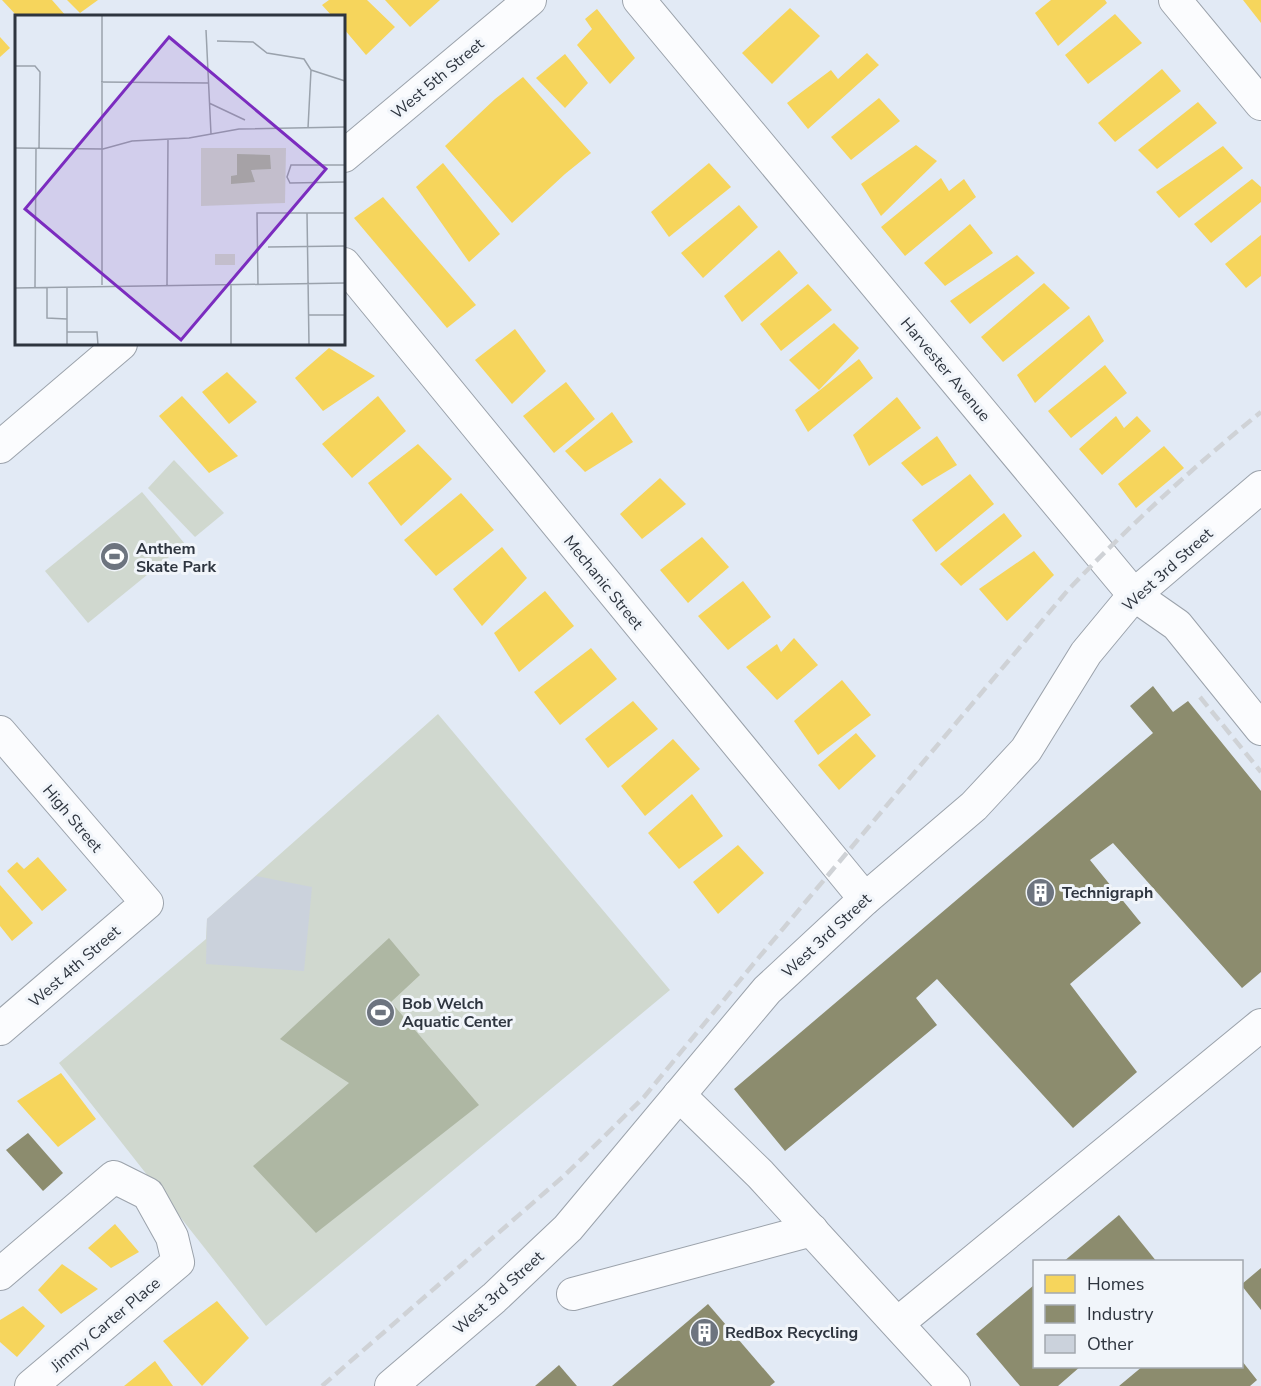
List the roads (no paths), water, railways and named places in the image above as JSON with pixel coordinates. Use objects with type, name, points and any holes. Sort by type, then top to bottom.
[{"type":"street","name":"West 5th Street","points":[[345,155],[530,0]]},
{"type":"street","name":"Harvester Avenue","points":[[639,0],[1134,595],[1177,625],[1261,729]]},
{"type":"street","points":[[1175,0],[1261,104]]},
{"type":"street","name":"Mechanic Street","points":[[345,265],[865,899]]},
{"type":"street","points":[[0,447],[120,345]]},
{"type":"street","name":"West 3rd Street","points":[[391,1386],[494,1298],[568,1228],[766,990],[865,899],[974,806],[1026,750],[1086,653],[1134,595],[1261,487]]},
{"type":"street","name":"High Street","points":[[0,732],[147,903]]},
{"type":"street","name":"West 4th Street","points":[[0,1029],[147,903]]},
{"type":"street","points":[[898,1323],[1261,1025]]},
{"type":"street","points":[[679,1095],[760,1174],[954,1386]]},
{"type":"street","name":"Jimmy Carter Place","points":[[0,1274],[114,1178],[148,1194],[172,1237],[178,1262],[31,1386]]},
{"type":"street","points":[[573,1294],[812,1230]]},
{"type":"railway","points":[[322,1386],[565,1175],[644,1097],[1068,590],[1162,498],[1261,412]]},
{"type":"railway","points":[[1200,697],[1261,772]]},
{"type":"place","name":"Anthem Skate Park","points":[[115,557]]},
{"type":"place","name":"Technigraph","points":[[1041,892]]},
{"type":"place","name":"Bob Welch Aquatic Center","points":[[381,1012]]},
{"type":"place","name":"RedBox Recycling","points":[[704,1332]]}]
